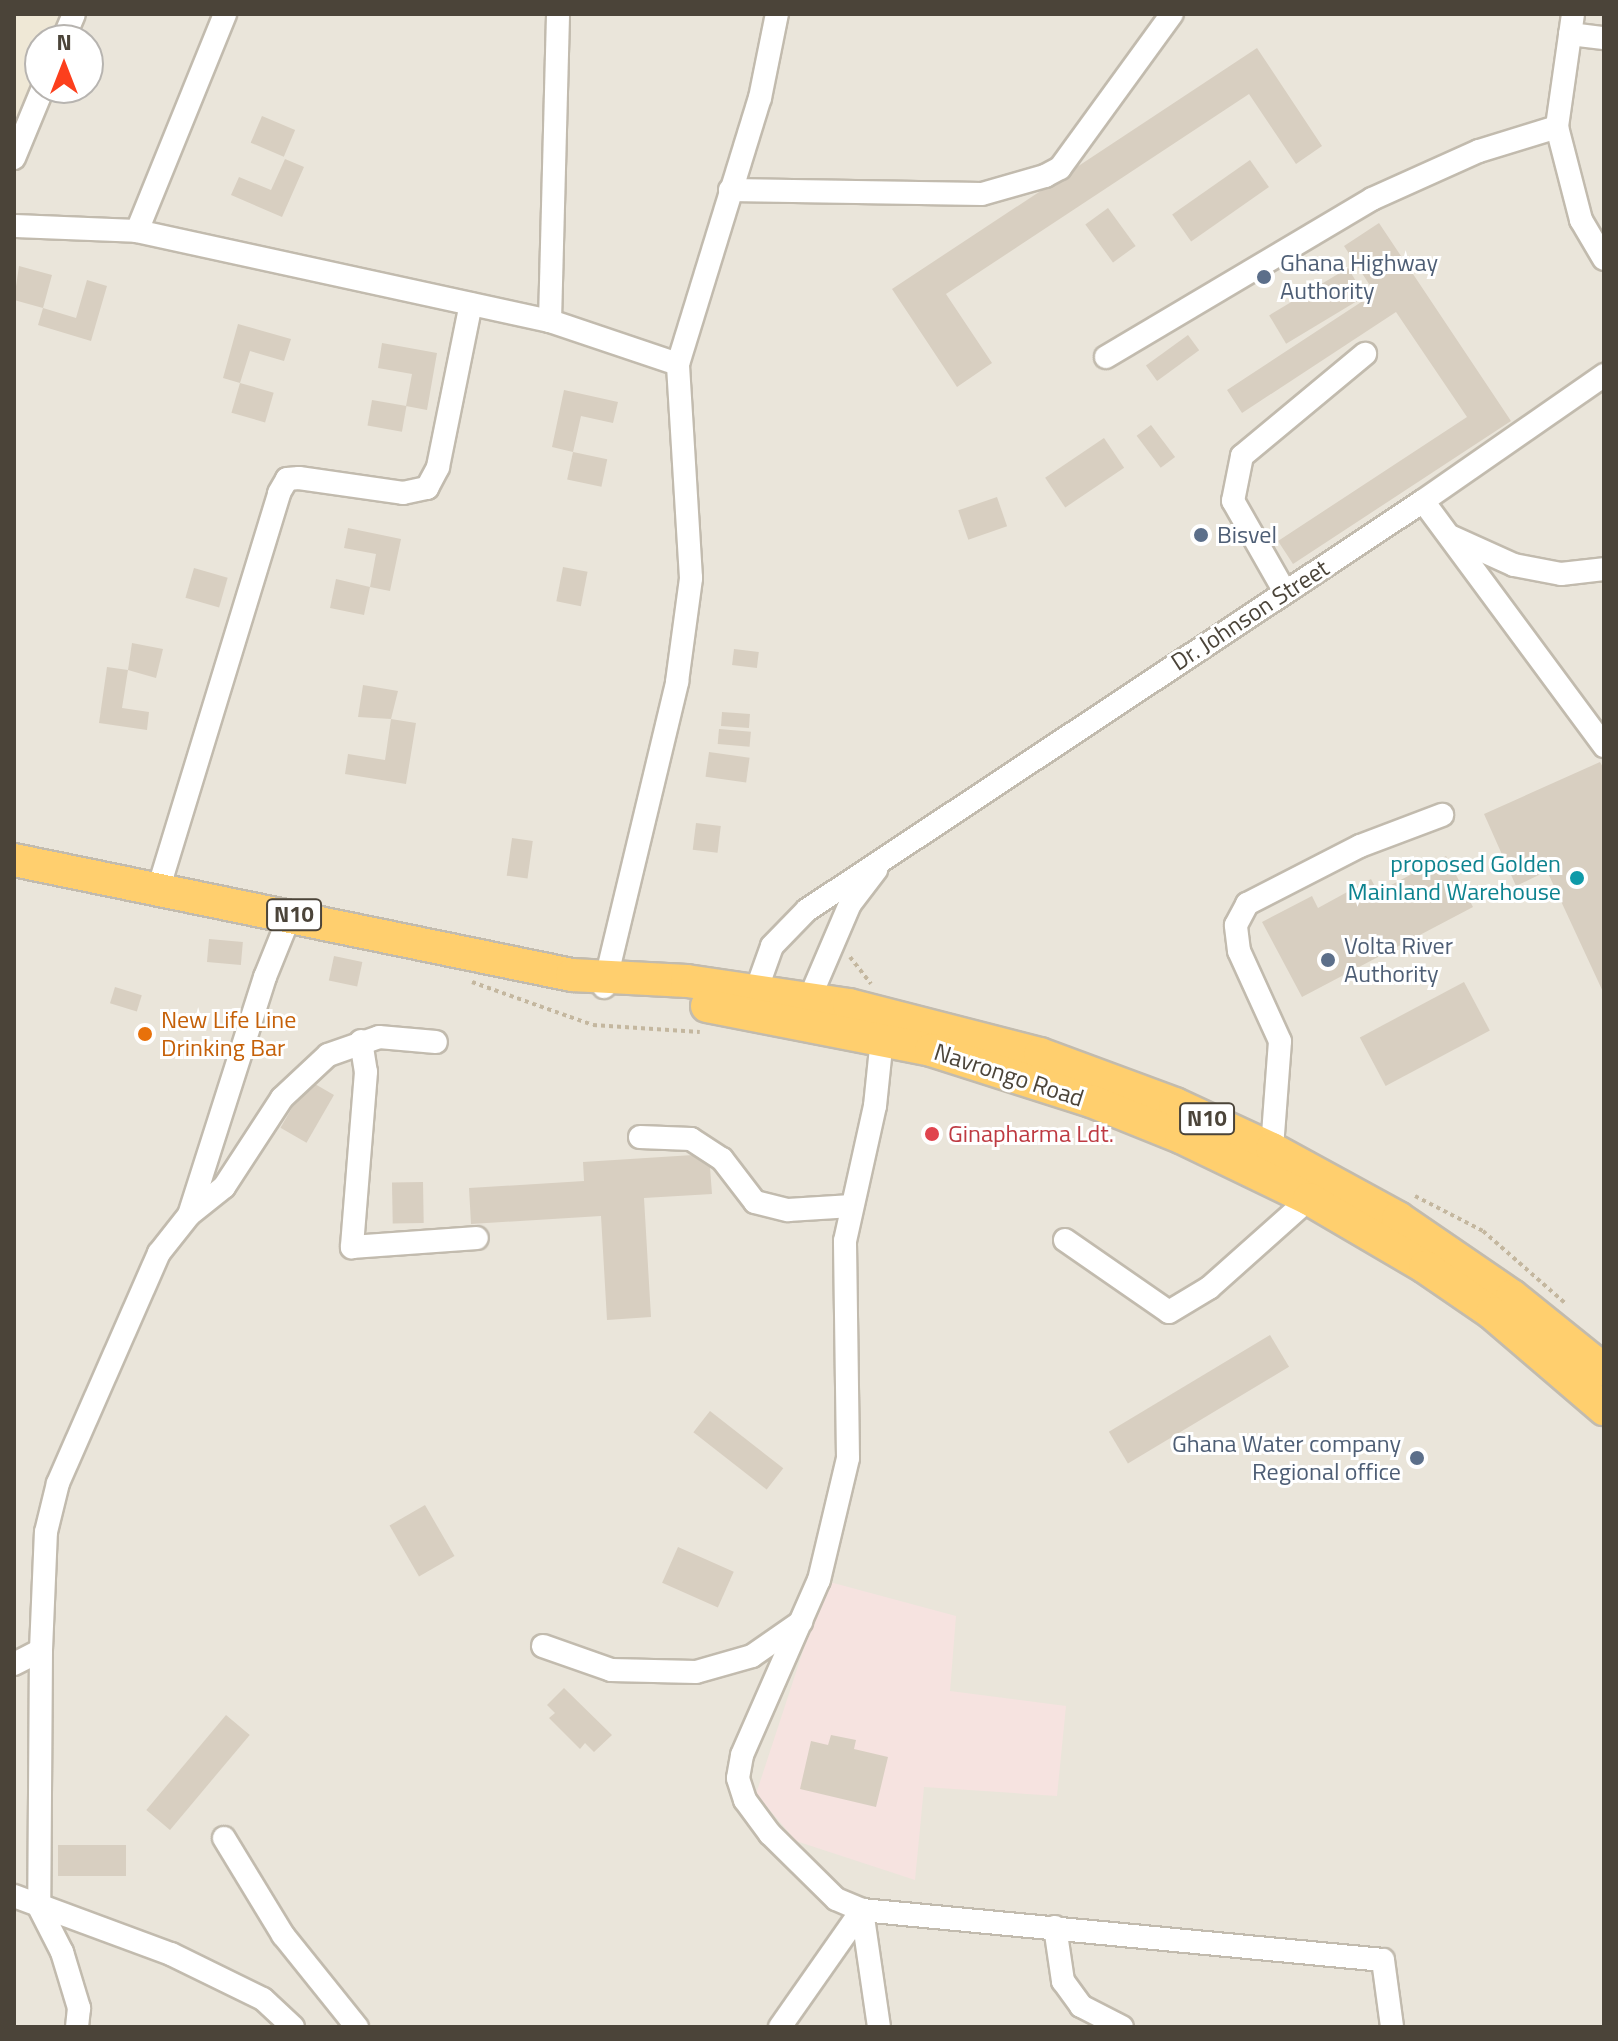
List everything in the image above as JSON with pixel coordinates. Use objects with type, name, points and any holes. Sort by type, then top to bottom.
[{"type":"highway","name":"N10","points":[[14,860],[290,915]]},
{"type":"highway","name":"Navrongo Road","points":[[290,915],[572,975],[804,1011],[890,1013],[1040,1054],[1175,1104],[1271,1164],[1309,1199],[1492,1313],[1604,1409]]},
{"type":"highway","name":"Navrongo Road","points":[[804,1011],[882,1038],[1091,1101],[1271,1164],[1398,1218],[1512,1296],[1604,1370]]},
{"type":"street","points":[[137,231],[225,14]]},
{"type":"street","points":[[550,321],[558,14]]},
{"type":"street","points":[[607,980],[677,682],[691,578],[678,364],[760,98],[777,14]]},
{"type":"street","points":[[730,190],[982,194],[1045,176],[1060,168],[1172,14]]},
{"type":"street","points":[[1604,38],[1571,24],[1557,127],[1576,206],[1604,259]]},
{"type":"street","points":[[14,158],[36,104]]},
{"type":"street","points":[[1106,357],[1372,199],[1479,151],[1557,127]]},
{"type":"street","points":[[14,226],[137,231],[550,321],[678,364]]},
{"type":"street","points":[[158,890],[279,493],[287,479],[299,478],[403,493],[427,488],[438,467],[471,304]]},
{"type":"street","points":[[1285,592],[1233,501],[1242,456],[1365,354]]},
{"type":"street","name":"Dr. Johnson Street","points":[[752,1002],[772,946],[788,929],[893,851],[1423,501],[1604,375]]},
{"type":"street","points":[[1423,501],[1604,746]]},
{"type":"street","points":[[1447,534],[1514,565],[1561,574],[1604,569]]},
{"type":"street","points":[[1271,1164],[1280,1041],[1239,951],[1236,925],[1247,904],[1360,846],[1442,815]]},
{"type":"street","name":"Dr. Johnson Street","points":[[804,1011],[841,922],[893,851]]},
{"type":"street","points":[[189,1215],[265,977],[290,915]]},
{"type":"street","points":[[882,1038],[875,1106],[845,1241],[848,1458],[819,1580],[742,1755],[738,1778],[745,1800],[770,1834],[836,1899],[862,1910],[1383,1960],[1392,2027]]},
{"type":"street","points":[[361,1041],[366,1072],[352,1247],[477,1238]]},
{"type":"street","points":[[77,2027],[79,2008],[62,1952],[39,1907],[41,1650],[46,1532],[58,1483],[159,1253],[189,1215],[224,1187],[282,1098],[328,1055],[361,1041],[436,1042]]},
{"type":"street","points":[[640,1137],[691,1139],[722,1159],[755,1202],[788,1210],[852,1206]]},
{"type":"street","points":[[1065,1240],[1169,1312],[1182,1309],[1220,1279],[1309,1199]]},
{"type":"street","points":[[543,1646],[611,1670],[696,1672],[752,1656],[801,1622]]},
{"type":"street","points":[[14,1664],[41,1650]]},
{"type":"street","points":[[224,1838],[283,1935],[357,2027]]},
{"type":"street","points":[[14,1896],[171,1954],[263,1999],[293,2027]]},
{"type":"street","points":[[780,2027],[862,1910]]},
{"type":"street","points":[[862,1910],[879,2027]]},
{"type":"street","points":[[1055,1927],[1063,1981],[1081,2006],[1122,2027]]},
{"type":"path","points":[[458,977],[593,1025],[703,1032]]},
{"type":"shaded area","points":[[14,14],[1604,14],[1604,2027],[14,2027]]},
{"type":"shaded area","points":[[14,14],[61,14],[57,24],[24,24],[25,104],[14,132]]},
{"type":"shaded area","points":[[826,1581],[956,1616],[950,1691],[1066,1706],[1057,1796],[924,1787],[915,1880],[796,1841],[756,1794]]},
{"type":"building","points":[[1257,48],[1322,146],[1296,164],[1249,94],[946,294],[992,363],[957,387],[892,289]]},
{"type":"building","points":[[262,116],[295,130],[284,157],[251,143]]},
{"type":"building","points":[[285,159],[304,167],[282,217],[231,195],[239,177],[271,190]]},
{"type":"building","points":[[1250,160],[1269,187],[1191,242],[1172,214]]},
{"type":"building","points":[[1108,208],[1136,246],[1113,262],[1085,224]]},
{"type":"building","points":[[1379,223],[1511,421],[1293,564],[1278,541],[1467,417],[1396,312],[1242,413],[1227,390],[1375,293],[1344,246]]},
{"type":"building","points":[[19,266],[52,275],[43,308],[14,300]]},
{"type":"building","points":[[1348,268],[1365,296],[1286,344],[1269,315]]},
{"type":"building","points":[[87,280],[107,286],[91,341],[38,325],[43,308],[76,318]]},
{"type":"building","points":[[238,324],[291,339],[284,361],[250,351],[240,383],[223,378]]},
{"type":"building","points":[[1188,335],[1199,350],[1157,381],[1146,366]]},
{"type":"building","points":[[382,343],[437,353],[427,410],[406,406],[412,374],[378,368]]},
{"type":"building","points":[[240,383],[274,393],[265,422],[231,413]]},
{"type":"building","points":[[564,390],[618,402],[613,423],[581,416],[573,452],[552,447]]},
{"type":"building","points":[[372,400],[406,406],[402,432],[367,426]]},
{"type":"building","points":[[1151,425],[1175,457],[1161,468],[1137,436]]},
{"type":"building","points":[[1104,438],[1124,468],[1065,508],[1045,478]]},
{"type":"building","points":[[573,452],[607,459],[601,487],[567,479]]},
{"type":"building","points":[[997,497],[1007,526],[968,540],[958,510]]},
{"type":"building","points":[[348,528],[401,539],[390,591],[370,587],[376,554],[344,548]]},
{"type":"building","points":[[563,567],[588,572],[581,606],[556,601]]},
{"type":"building","points":[[194,568],[228,578],[219,607],[185,598]]},
{"type":"building","points":[[336,579],[370,587],[364,615],[330,608]]},
{"type":"building","points":[[132,643],[163,649],[156,678],[128,670]]},
{"type":"building","points":[[734,649],[759,652],[757,668],[732,665]]},
{"type":"building","points":[[107,667],[128,670],[122,708],[149,712],[147,730],[99,723]]},
{"type":"building","points":[[363,685],[398,691],[391,719],[358,717]]},
{"type":"building","points":[[722,712],[750,714],[749,728],[721,726]]},
{"type":"building","points":[[391,719],[416,723],[406,784],[345,774],[348,754],[385,760]]},
{"type":"building","points":[[719,729],[751,732],[750,747],[718,744]]},
{"type":"building","points":[[709,752],[750,758],[746,782],[706,777]]},
{"type":"building","name":"proposed Golden Mainland Warehouse","points":[[1600,762],[1604,769],[1604,994],[1547,871],[1516,886],[1484,814]]},
{"type":"building","points":[[696,823],[721,826],[718,853],[693,850]]},
{"type":"building","points":[[512,838],[533,841],[528,879],[507,876]]},
{"type":"building","name":"Volta River Authority","points":[[1446,856],[1473,907],[1302,997],[1262,922],[1312,896],[1318,908],[1371,879],[1378,892]]},
{"type":"building","points":[[209,939],[243,942],[241,965],[207,962]]},
{"type":"building","points":[[334,956],[362,962],[357,986],[329,980]]},
{"type":"building","points":[[1464,982],[1490,1031],[1386,1086],[1360,1037]]},
{"type":"building","points":[[115,987],[142,995],[137,1011],[110,1003]]},
{"type":"building","points":[[308,1080],[334,1095],[306,1143],[281,1128]]},
{"type":"building","points":[[709,1154],[712,1194],[644,1198],[651,1317],[607,1320],[601,1216],[471,1224],[469,1188],[584,1181],[583,1162]]},
{"type":"building","points":[[423,1182],[424,1223],[393,1224],[392,1183]]},
{"type":"building","points":[[1270,1335],[1289,1367],[1128,1464],[1109,1432]]},
{"type":"building","points":[[710,1411],[783,1468],[767,1490],[693,1432]]},
{"type":"building","points":[[425,1505],[454,1556],[419,1577],[389,1526]]},
{"type":"building","points":[[678,1547],[734,1572],[718,1607],[662,1583]]},
{"type":"building","points":[[564,1688],[612,1735],[594,1752],[585,1743],[580,1749],[549,1718],[555,1713],[547,1705]]},
{"type":"building","points":[[226,1715],[250,1735],[170,1830],[146,1810]]},
{"type":"building","points":[[831,1735],[856,1740],[854,1749],[888,1757],[876,1807],[800,1789],[811,1741],[828,1745]]},
{"type":"building","points":[[58,1845],[126,1845],[126,1876],[58,1876]]},
{"type":"place","name":"Ghana Highway Authority","points":[[1264,277]]},
{"type":"place","name":"Bisvel","points":[[1201,535]]},
{"type":"place","name":"proposed Golden Mainland Warehouse","points":[[1577,878]]},
{"type":"place","name":"Volta River Authority","points":[[1328,960]]},
{"type":"place","name":"New Life Line Drinking Bar","points":[[145,1034]]},
{"type":"place","name":"Ginapharma Ldt.","points":[[932,1134]]},
{"type":"place","name":"Ghana Water company Regional office","points":[[1417,1458]]}]
